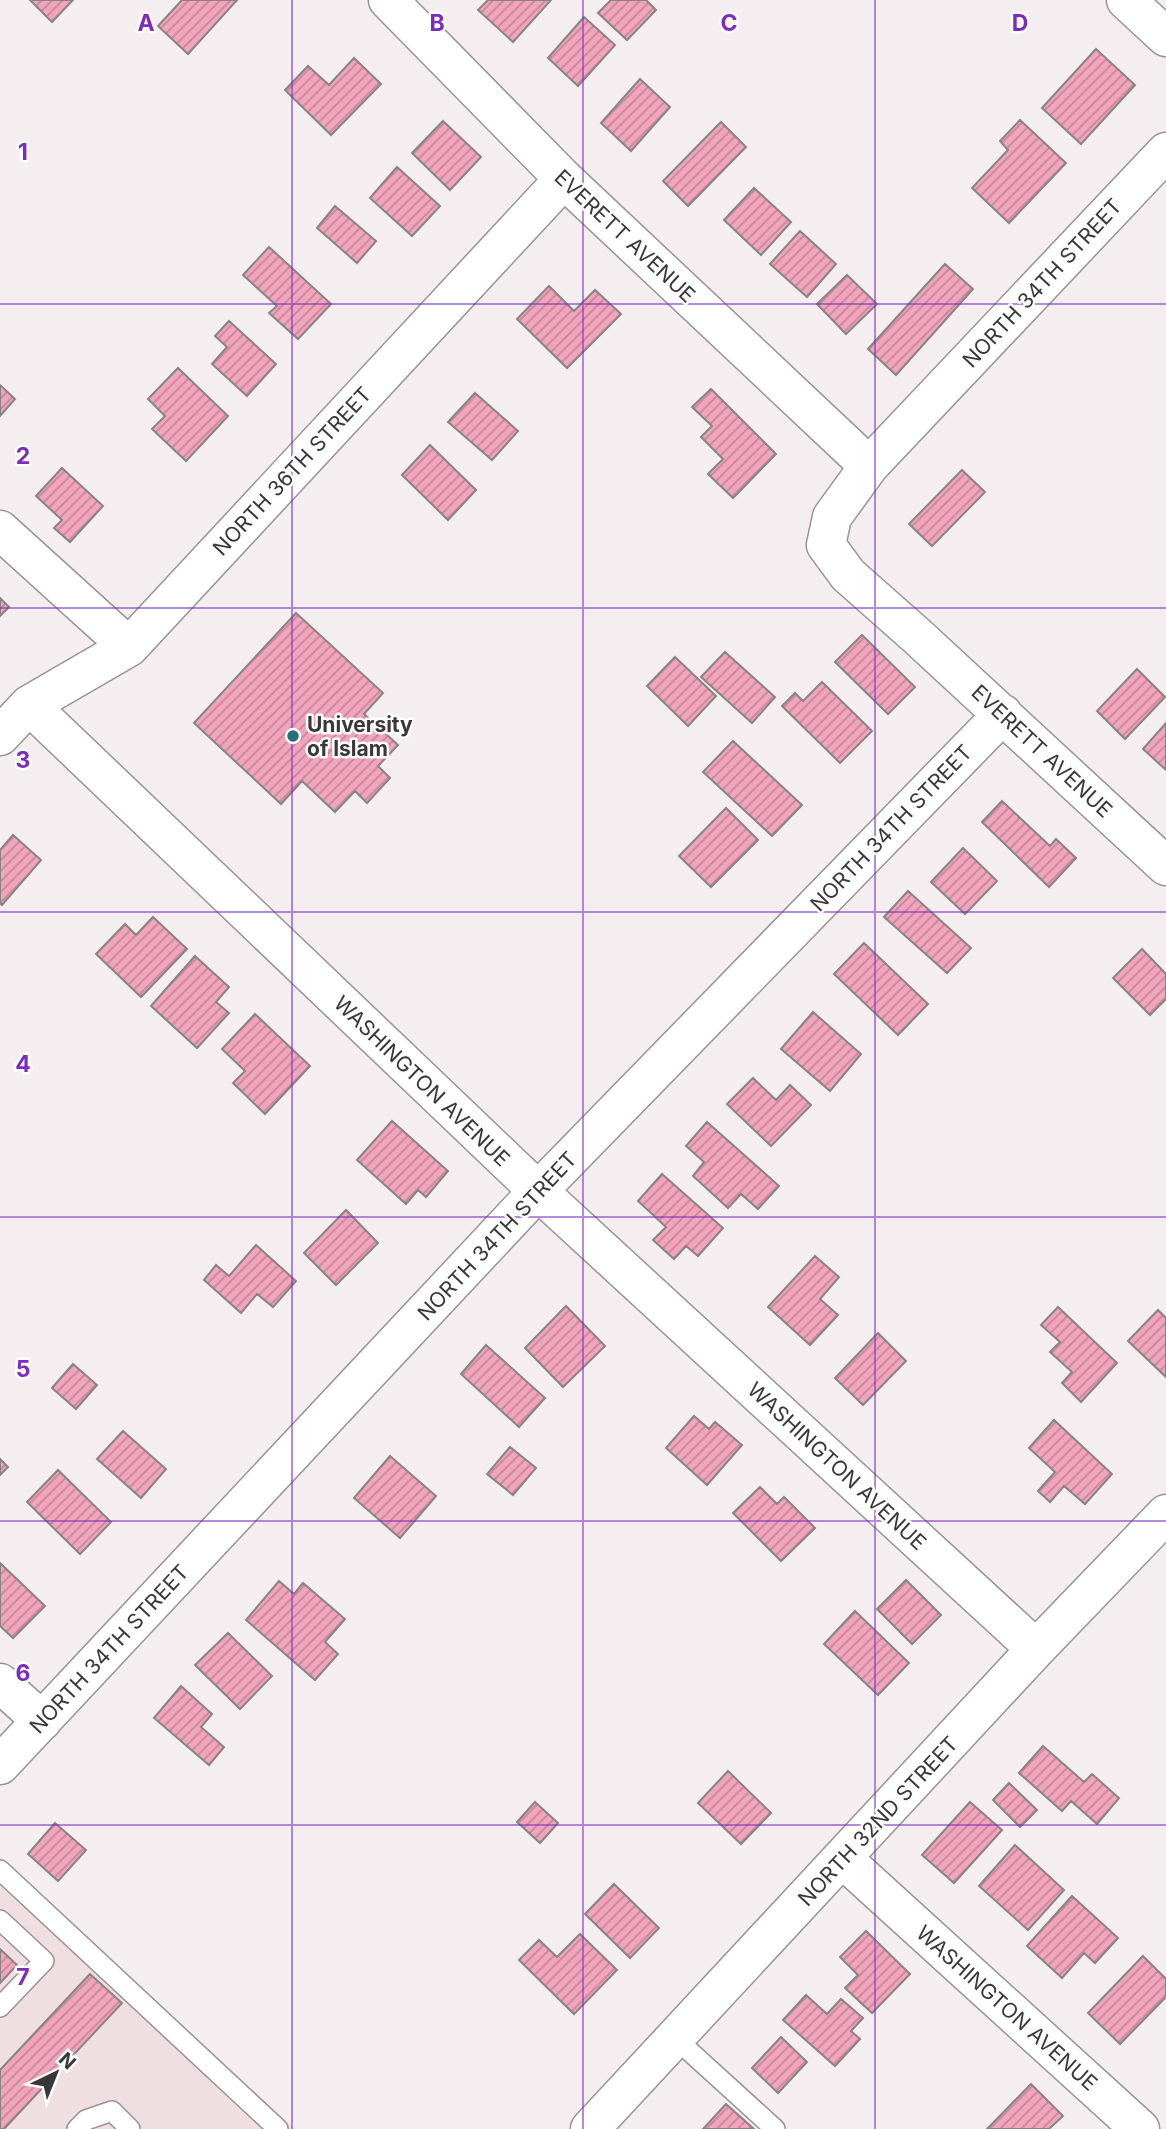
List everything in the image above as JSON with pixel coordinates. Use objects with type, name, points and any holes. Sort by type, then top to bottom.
[{"type":"street","name":"EVERETT AVENUE","points":[[388,0],[564,179],[869,466]]},
{"type":"street","points":[[1126,0],[1166,37]]},
{"type":"street","name":"NORTH 34TH STREET","points":[[917,636],[848,575],[826,545],[832,517],[869,466],[1166,152]]},
{"type":"street","name":"NORTH 36TH STREET","points":[[0,736],[29,705],[128,647],[564,179]]},
{"type":"street","points":[[0,530],[128,647]]},
{"type":"street","name":"EVERETT AVENUE","points":[[917,636],[1166,866]]},
{"type":"street","name":"WASHINGTON AVENUE","points":[[29,705],[538,1191],[1036,1650]]},
{"type":"street","name":"NORTH 34TH STREET","points":[[0,1765],[538,1191],[1003,714]]},
{"type":"street","name":"NORTH 32ND STREET","points":[[590,2129],[1166,1514]]},
{"type":"street","points":[[0,1683],[42,1721]]},
{"type":"street","name":"WASHINGTON AVENUE","points":[[843,1859],[1140,2129]]},
{"type":"lane","points":[[0,1870],[278,2129]]},
{"type":"lane","points":[[0,1920],[44,1961],[0,2007]]},
{"type":"lane","points":[[675,2039],[775,2129]]},
{"type":"lane","points":[[77,2129],[86,2120],[112,2111],[131,2129]]},
{"type":"shaded area","points":[[0,1856],[295,2129],[0,2129]]},
{"type":"building","points":[[30,0],[73,0],[52,22]]},
{"type":"building","points":[[182,0],[237,0],[188,54],[158,26]]},
{"type":"building","points":[[488,0],[551,0],[513,42],[478,10]]},
{"type":"building","points":[[611,0],[646,0],[656,10],[627,40],[598,13]]},
{"type":"building","points":[[584,17],[615,45],[578,86],[548,58]]},
{"type":"building","points":[[1096,49],[1135,85],[1081,144],[1042,108]]},
{"type":"building","points":[[354,58],[381,84],[331,135],[285,90],[308,66],[329,85]]},
{"type":"building","points":[[640,79],[670,107],[631,151],[601,123]]},
{"type":"building","points":[[1020,120],[1066,163],[1009,223],[972,188],[1008,150],[1000,141]]},
{"type":"building","points":[[443,121],[481,157],[450,190],[412,153]]},
{"type":"building","points":[[721,122],[746,147],[688,206],[663,181]]},
{"type":"building","points":[[397,167],[440,206],[412,236],[370,198]]},
{"type":"building","points":[[754,188],[791,222],[761,255],[724,220]]},
{"type":"building","points":[[335,206],[376,241],[357,263],[317,228]]},
{"type":"building","points":[[800,231],[836,264],[807,297],[770,264]]},
{"type":"building","points":[[269,247],[331,304],[298,339],[269,313],[277,306],[243,275]]},
{"type":"building","points":[[945,264],[973,289],[896,375],[868,349]]},
{"type":"building","points":[[847,275],[877,304],[846,334],[817,304]]},
{"type":"building","points":[[549,286],[574,311],[595,290],[621,314],[567,368],[517,319]]},
{"type":"building","points":[[229,321],[276,364],[247,396],[212,364],[227,347],[215,336]]},
{"type":"building","points":[[178,368],[228,416],[186,461],[152,429],[165,416],[148,399]]},
{"type":"building","points":[[0,385],[15,399],[0,416]]},
{"type":"building","points":[[711,389],[776,454],[733,498],[708,474],[723,459],[701,437],[712,426],[692,407]]},
{"type":"building","points":[[475,393],[518,431],[492,460],[448,422]]},
{"type":"building","points":[[430,445],[476,490],[448,520],[402,475]]},
{"type":"building","points":[[62,468],[103,506],[70,542],[54,528],[62,520],[36,496]]},
{"type":"building","points":[[962,470],[985,492],[932,546],[909,524]]},
{"type":"building","points":[[0,598],[9,607],[0,616]]},
{"type":"building","points":[[296,613],[383,693],[364,714],[398,745],[378,766],[390,778],[367,803],[355,791],[335,812],[302,781],[281,804],[194,723]]},
{"type":"building","points":[[862,635],[915,687],[888,714],[835,662]]},
{"type":"building","points":[[725,652],[775,697],[752,723],[701,677]]},
{"type":"building","points":[[675,657],[716,696],[688,726],[647,686]]},
{"type":"building","points":[[1137,669],[1165,697],[1125,739],[1097,711]]},
{"type":"building","points":[[822,682],[872,731],[840,763],[782,706],[795,693],[803,701]]},
{"type":"building","points":[[1166,723],[1166,770],[1143,749]]},
{"type":"building","points":[[733,741],[802,805],[772,836],[703,772]]},
{"type":"building","points":[[1002,801],[1050,846],[1056,839],[1076,858],[1049,887],[982,822]]},
{"type":"building","points":[[726,808],[758,840],[711,887],[679,856]]},
{"type":"building","points":[[13,835],[41,860],[2,905],[0,850]]},
{"type":"building","points":[[963,848],[997,881],[965,914],[931,882]]},
{"type":"building","points":[[908,891],[971,948],[947,973],[884,917]]},
{"type":"building","points":[[153,917],[187,949],[141,997],[96,954],[125,924],[136,935]]},
{"type":"building","points":[[864,943],[928,1004],[898,1035],[834,974]]},
{"type":"building","points":[[1142,949],[1166,974],[1166,999],[1150,1015],[1113,978]]},
{"type":"building","points":[[195,956],[229,987],[216,1002],[229,1013],[197,1048],[151,1006]]},
{"type":"building","points":[[813,1012],[861,1054],[830,1091],[781,1049]]},
{"type":"building","points":[[255,1014],[310,1066],[265,1114],[233,1083],[245,1071],[222,1049]]},
{"type":"building","points":[[753,1078],[776,1100],[790,1085],[811,1105],[771,1146],[727,1104]]},
{"type":"building","points":[[392,1121],[448,1171],[426,1197],[418,1190],[406,1204],[357,1160]]},
{"type":"building","points":[[707,1122],[779,1186],[758,1209],[741,1194],[728,1208],[693,1176],[704,1162],[686,1146]]},
{"type":"building","points":[[662,1174],[723,1228],[698,1256],[686,1246],[674,1259],[653,1240],[666,1227],[638,1201]]},
{"type":"building","points":[[346,1210],[378,1243],[336,1285],[304,1253]]},
{"type":"building","points":[[256,1245],[296,1281],[273,1307],[257,1294],[241,1313],[204,1280],[216,1265],[229,1276]]},
{"type":"building","points":[[815,1256],[839,1277],[820,1299],[838,1315],[810,1345],[768,1307]]},
{"type":"building","points":[[566,1306],[605,1346],[563,1387],[525,1348]]},
{"type":"building","points":[[1058,1307],[1117,1363],[1081,1402],[1062,1383],[1072,1372],[1050,1352],[1060,1342],[1041,1325]]},
{"type":"building","points":[[1158,1310],[1166,1318],[1166,1377],[1128,1341]]},
{"type":"building","points":[[878,1333],[906,1361],[863,1405],[835,1378]]},
{"type":"building","points":[[486,1345],[545,1398],[519,1427],[461,1374]]},
{"type":"building","points":[[73,1364],[97,1385],[76,1409],[52,1388]]},
{"type":"building","points":[[694,1416],[709,1429],[715,1422],[742,1445],[707,1485],[666,1448]]},
{"type":"building","points":[[1054,1420],[1112,1474],[1085,1504],[1064,1486],[1050,1502],[1038,1491],[1055,1472],[1029,1448]]},
{"type":"building","points":[[123,1431],[166,1469],[141,1498],[97,1459]]},
{"type":"building","points":[[510,1447],[536,1468],[513,1495],[487,1474]]},
{"type":"building","points":[[390,1456],[436,1496],[400,1538],[354,1498]]},
{"type":"building","points":[[0,1459],[8,1467],[0,1475]]},
{"type":"building","points":[[58,1470],[111,1522],[80,1554],[27,1502]]},
{"type":"building","points":[[760,1487],[777,1504],[784,1497],[815,1528],[781,1561],[733,1513]]},
{"type":"building","points":[[0,1563],[45,1606],[13,1638],[0,1626]]},
{"type":"building","points":[[906,1580],[941,1615],[912,1644],[877,1609]]},
{"type":"building","points":[[279,1581],[294,1594],[303,1583],[345,1619],[325,1642],[338,1654],[315,1680],[246,1620]]},
{"type":"building","points":[[855,1611],[909,1663],[878,1695],[824,1644]]},
{"type":"building","points":[[228,1633],[272,1676],[240,1709],[195,1665]]},
{"type":"building","points":[[181,1686],[212,1714],[201,1727],[224,1747],[209,1765],[154,1718]]},
{"type":"building","points":[[1043,1746],[1084,1782],[1092,1774],[1119,1798],[1097,1824],[1071,1801],[1062,1811],[1019,1773]]},
{"type":"building","points":[[728,1771],[771,1813],[741,1844],[698,1803]]},
{"type":"building","points":[[1009,1783],[1037,1810],[1020,1827],[993,1800]]},
{"type":"building","points":[[535,1802],[558,1823],[540,1843],[517,1822]]},
{"type":"building","points":[[970,1802],[1002,1830],[954,1883],[922,1855]]},
{"type":"building","points":[[55,1823],[86,1850],[58,1881],[28,1854]]},
{"type":"building","points":[[1015,1845],[1064,1890],[1028,1930],[979,1886]]},
{"type":"building","points":[[614,1884],[659,1928],[630,1958],[585,1914]]},
{"type":"building","points":[[1072,1896],[1118,1938],[1095,1963],[1084,1953],[1062,1978],[1027,1946]]},
{"type":"building","points":[[866,1931],[910,1974],[872,2013],[845,1988],[858,1975],[840,1957]]},
{"type":"building","points":[[580,1934],[617,1970],[574,2014],[519,1960],[539,1940],[557,1957]]},
{"type":"building","points":[[0,1949],[17,1965],[0,1983]]},
{"type":"building","points":[[1143,1956],[1166,1979],[1166,1997],[1120,2044],[1088,2013]]},
{"type":"building","points":[[90,1974],[122,2003],[4,2129],[0,2129],[0,2070]]},
{"type":"building","points":[[806,1995],[827,2014],[841,1999],[863,2018],[851,2031],[860,2039],[835,2066],[783,2020]]},
{"type":"building","points":[[781,2037],[807,2062],[778,2093],[752,2068]]},
{"type":"building","points":[[1031,2084],[1063,2116],[1049,2129],[987,2129]]},
{"type":"building","points":[[726,2104],[754,2129],[703,2129]]},
{"type":"place","name":"University of Islam","points":[[293,736]]}]
